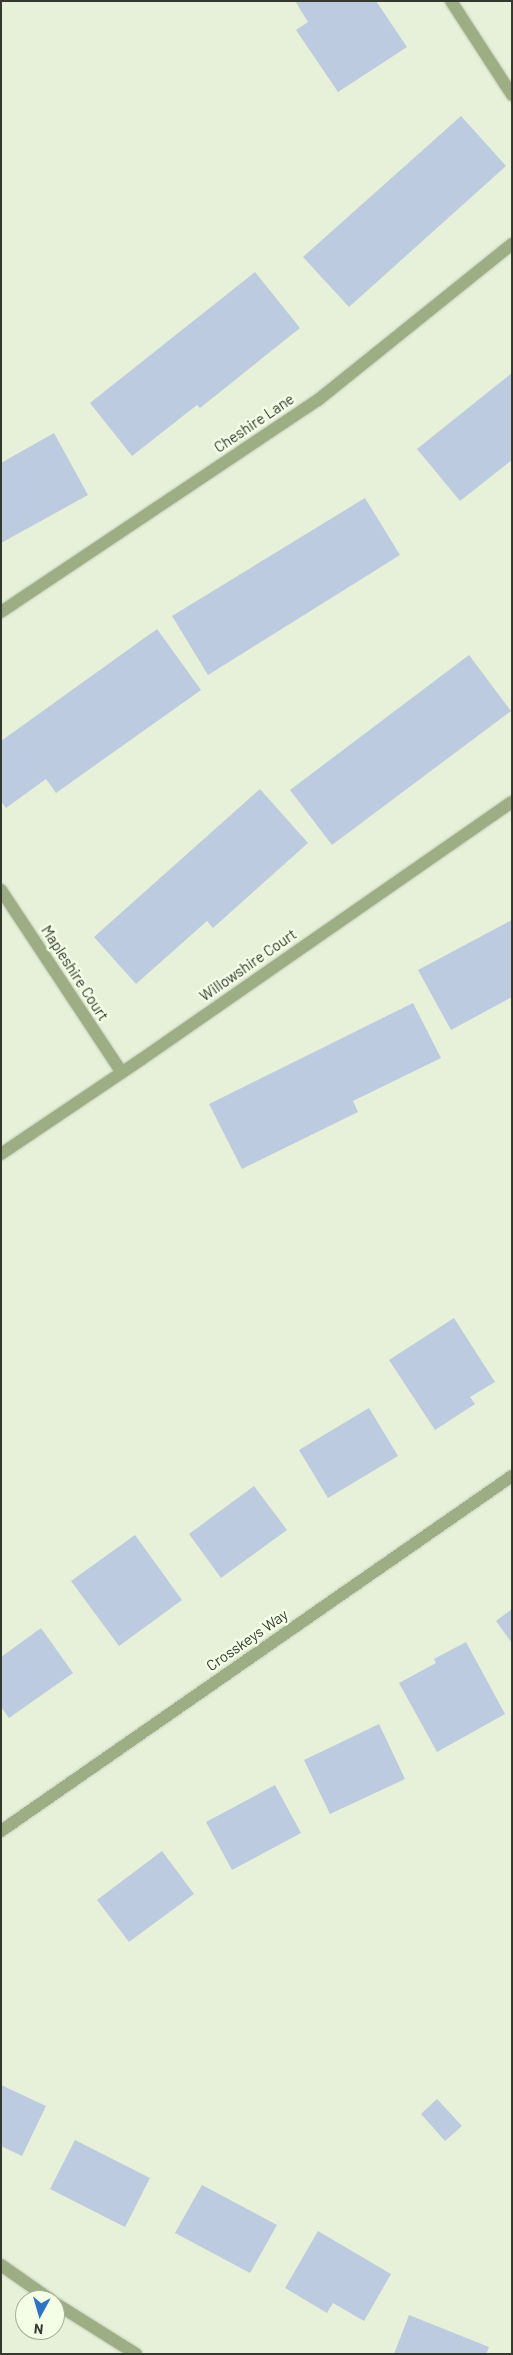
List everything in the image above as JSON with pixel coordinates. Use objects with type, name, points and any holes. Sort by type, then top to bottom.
[{"type":"street","points":[[451,1],[512,95]]},
{"type":"street","name":"Cheshire Lane","points":[[1,612],[318,400],[512,244]]},
{"type":"street","name":"Willowshire Court","points":[[1,1154],[122,1073],[512,802]]},
{"type":"street","name":"Mapleshire Court","points":[[1,890],[122,1073]]},
{"type":"street","name":"Crosskeys Way","points":[[1,1831],[512,1476]]},
{"type":"street","points":[[1,2265],[36,2290]]},
{"type":"street","points":[[65,2309],[136,2354]]},
{"type":"building","points":[[295,1],[376,1],[407,47],[338,92],[296,30],[308,22]]},
{"type":"building","points":[[461,116],[506,166],[349,307],[303,257]]},
{"type":"building","points":[[255,272],[300,328],[200,408],[197,405],[132,456],[90,403]]},
{"type":"building","points":[[512,373],[512,460],[460,501],[417,449]]},
{"type":"building","points":[[54,433],[88,495],[1,543],[1,463]]},
{"type":"building","points":[[365,498],[400,555],[208,675],[172,616]]},
{"type":"building","points":[[157,629],[201,690],[56,793],[46,779],[6,808],[1,801],[1,741]]},
{"type":"building","points":[[469,655],[511,711],[332,845],[290,790]]},
{"type":"building","points":[[260,789],[308,843],[213,928],[207,921],[136,984],[94,937]]},
{"type":"building","points":[[512,920],[512,997],[451,1030],[418,970]]},
{"type":"building","points":[[413,1003],[441,1058],[353,1101],[358,1112],[242,1169],[209,1104]]},
{"type":"building","points":[[454,1318],[495,1382],[470,1397],[475,1404],[435,1430],[389,1360]]},
{"type":"building","points":[[369,1408],[398,1456],[328,1498],[299,1450]]},
{"type":"building","points":[[254,1486],[287,1530],[221,1578],[189,1534]]},
{"type":"building","points":[[135,1535],[182,1600],[119,1646],[71,1581]]},
{"type":"building","points":[[512,1609],[512,1643],[496,1621]]},
{"type":"building","points":[[41,1628],[73,1673],[9,1718],[1,1707],[1,1657]]},
{"type":"building","points":[[466,1642],[505,1714],[437,1752],[399,1683],[436,1663],[434,1659]]},
{"type":"building","points":[[379,1724],[405,1779],[330,1814],[304,1760]]},
{"type":"building","points":[[275,1785],[301,1833],[232,1870],[206,1822]]},
{"type":"building","points":[[162,1851],[194,1894],[129,1942],[97,1900]]},
{"type":"building","points":[[1,2085],[46,2106],[22,2156],[1,2146]]},
{"type":"building","points":[[437,2099],[462,2126],[445,2141],[421,2114]]},
{"type":"building","points":[[75,2140],[150,2178],[125,2227],[50,2189]]},
{"type":"building","points":[[202,2185],[277,2225],[250,2273],[175,2233]]},
{"type":"building","points":[[318,2231],[391,2274],[364,2321],[333,2303],[327,2313],[285,2288]]},
{"type":"building","points":[[409,2315],[489,2347],[486,2354],[394,2354]]}]
